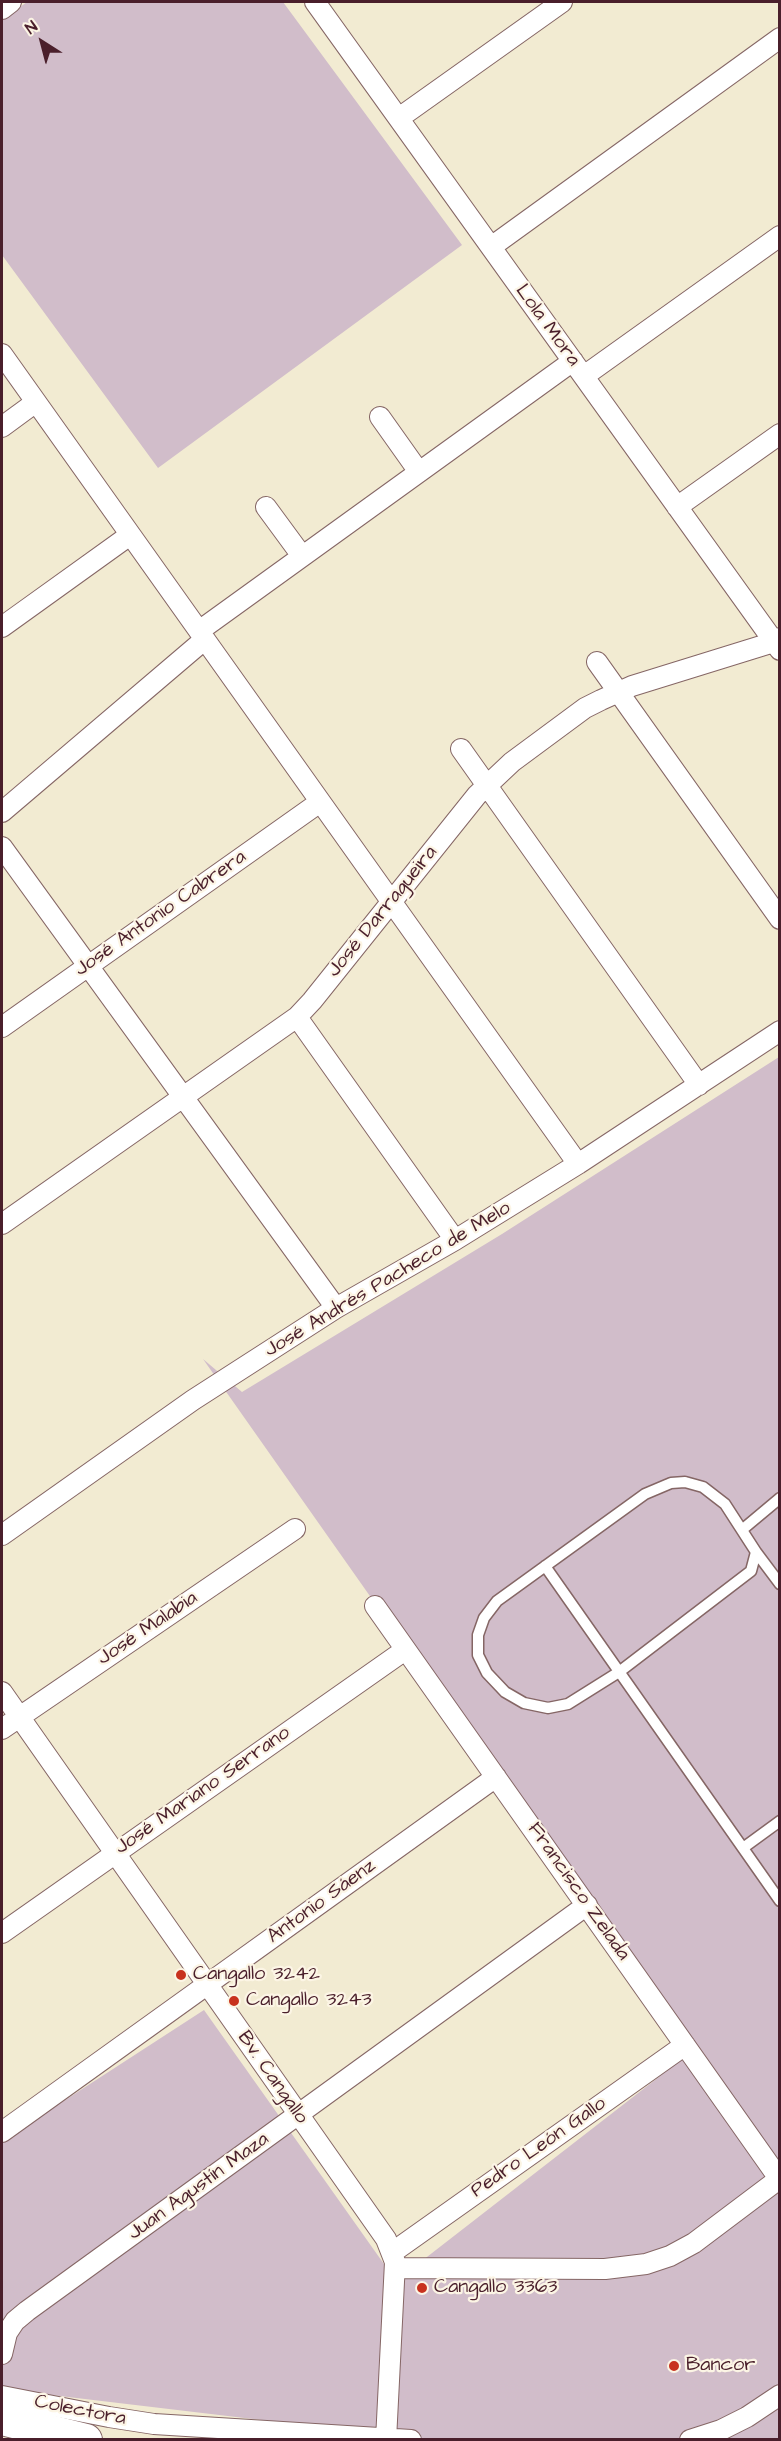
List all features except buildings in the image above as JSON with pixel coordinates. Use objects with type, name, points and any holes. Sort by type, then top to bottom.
[{"type":"main road","points":[[2,2419],[86,2439]]},
{"type":"street","points":[[2,9],[11,2]]},
{"type":"street","name":"Lola Mora","points":[[315,2],[677,507],[778,643]]},
{"type":"street","points":[[399,118],[562,2]]},
{"type":"street","points":[[491,247],[780,38]]},
{"type":"street","points":[[2,812],[202,636],[302,556],[419,472],[780,236]]},
{"type":"street","points":[[2,354],[578,1164]]},
{"type":"street","points":[[2,427],[36,402]]},
{"type":"street","points":[[380,417],[419,472]]},
{"type":"street","points":[[677,507],[780,434]]},
{"type":"street","points":[[266,507],[302,556]]},
{"type":"street","points":[[2,627],[130,535]]},
{"type":"street","name":"José Darragueira","points":[[2,1224],[297,1017],[487,786],[512,762],[585,708],[618,692],[778,643]]},
{"type":"street","points":[[597,662],[780,919]]},
{"type":"street","points":[[461,749],[699,1084]]},
{"type":"street","name":"José Antonio Cabrera","points":[[2,1027],[320,802]]},
{"type":"street","points":[[2,847],[336,1308]]},
{"type":"street","points":[[297,1017],[455,1239]]},
{"type":"street","name":"José Andrés Pacheco de Melo","points":[[2,1535],[193,1400],[336,1308],[578,1164],[780,1031]]},
{"type":"street","name":"José Malabia","points":[[2,1729],[295,1529]]},
{"type":"street","name":"Francisco Zelada","points":[[375,1606],[779,2179]]},
{"type":"street","name":"José Mariano Serrano","points":[[2,1934],[405,1650]]},
{"type":"street","name":"Bv. Cangallo","points":[[2,1692],[386,2239],[394,2260]]},
{"type":"street","name":"Antonio Sáenz","points":[[2,2132],[496,1777]]},
{"type":"street","name":"Juan Agustín Maza","points":[[2,2354],[8,2333],[15,2321],[27,2311],[587,1905]]},
{"type":"street","name":"Pedro León Gallo","points":[[394,2260],[685,2045]]},
{"type":"street","points":[[386,2439],[394,2260],[605,2269],[646,2264],[670,2256],[694,2243],[779,2179]]},
{"type":"street","points":[[690,2439],[721,2430],[747,2417],[780,2395]]},
{"type":"street","name":"Colectora","points":[[2,2397],[154,2424],[411,2439]]},
{"type":"lane","points":[[756,1552],[751,1571],[740,1581],[619,1672],[568,1704],[548,1708],[524,1703],[505,1692],[487,1673],[478,1655],[478,1635],[484,1618],[497,1601],[645,1494],[671,1483],[685,1482],[702,1487],[725,1504],[780,1584]]},
{"type":"lane","points":[[743,1529],[780,1498]]},
{"type":"lane","points":[[545,1566],[780,1900]]},
{"type":"lane","points":[[743,1848],[780,1821]]},
{"type":"shaded area","points":[[27,2],[283,2],[462,245],[158,468],[2,255],[2,20]]},
{"type":"shaded area","points":[[779,1057],[779,2439],[421,2439],[26,2392],[2,2387],[2,2141],[204,2010],[396,2281],[691,2052],[203,1359],[242,1392],[502,1234]]},
{"type":"place","name":"Cangallo 3242","points":[[181,1975]]},
{"type":"place","name":"Cangallo 3243","points":[[234,2001]]},
{"type":"place","name":"Cangallo 3363","points":[[422,2288]]},
{"type":"place","name":"Bancor","points":[[674,2366]]}]
